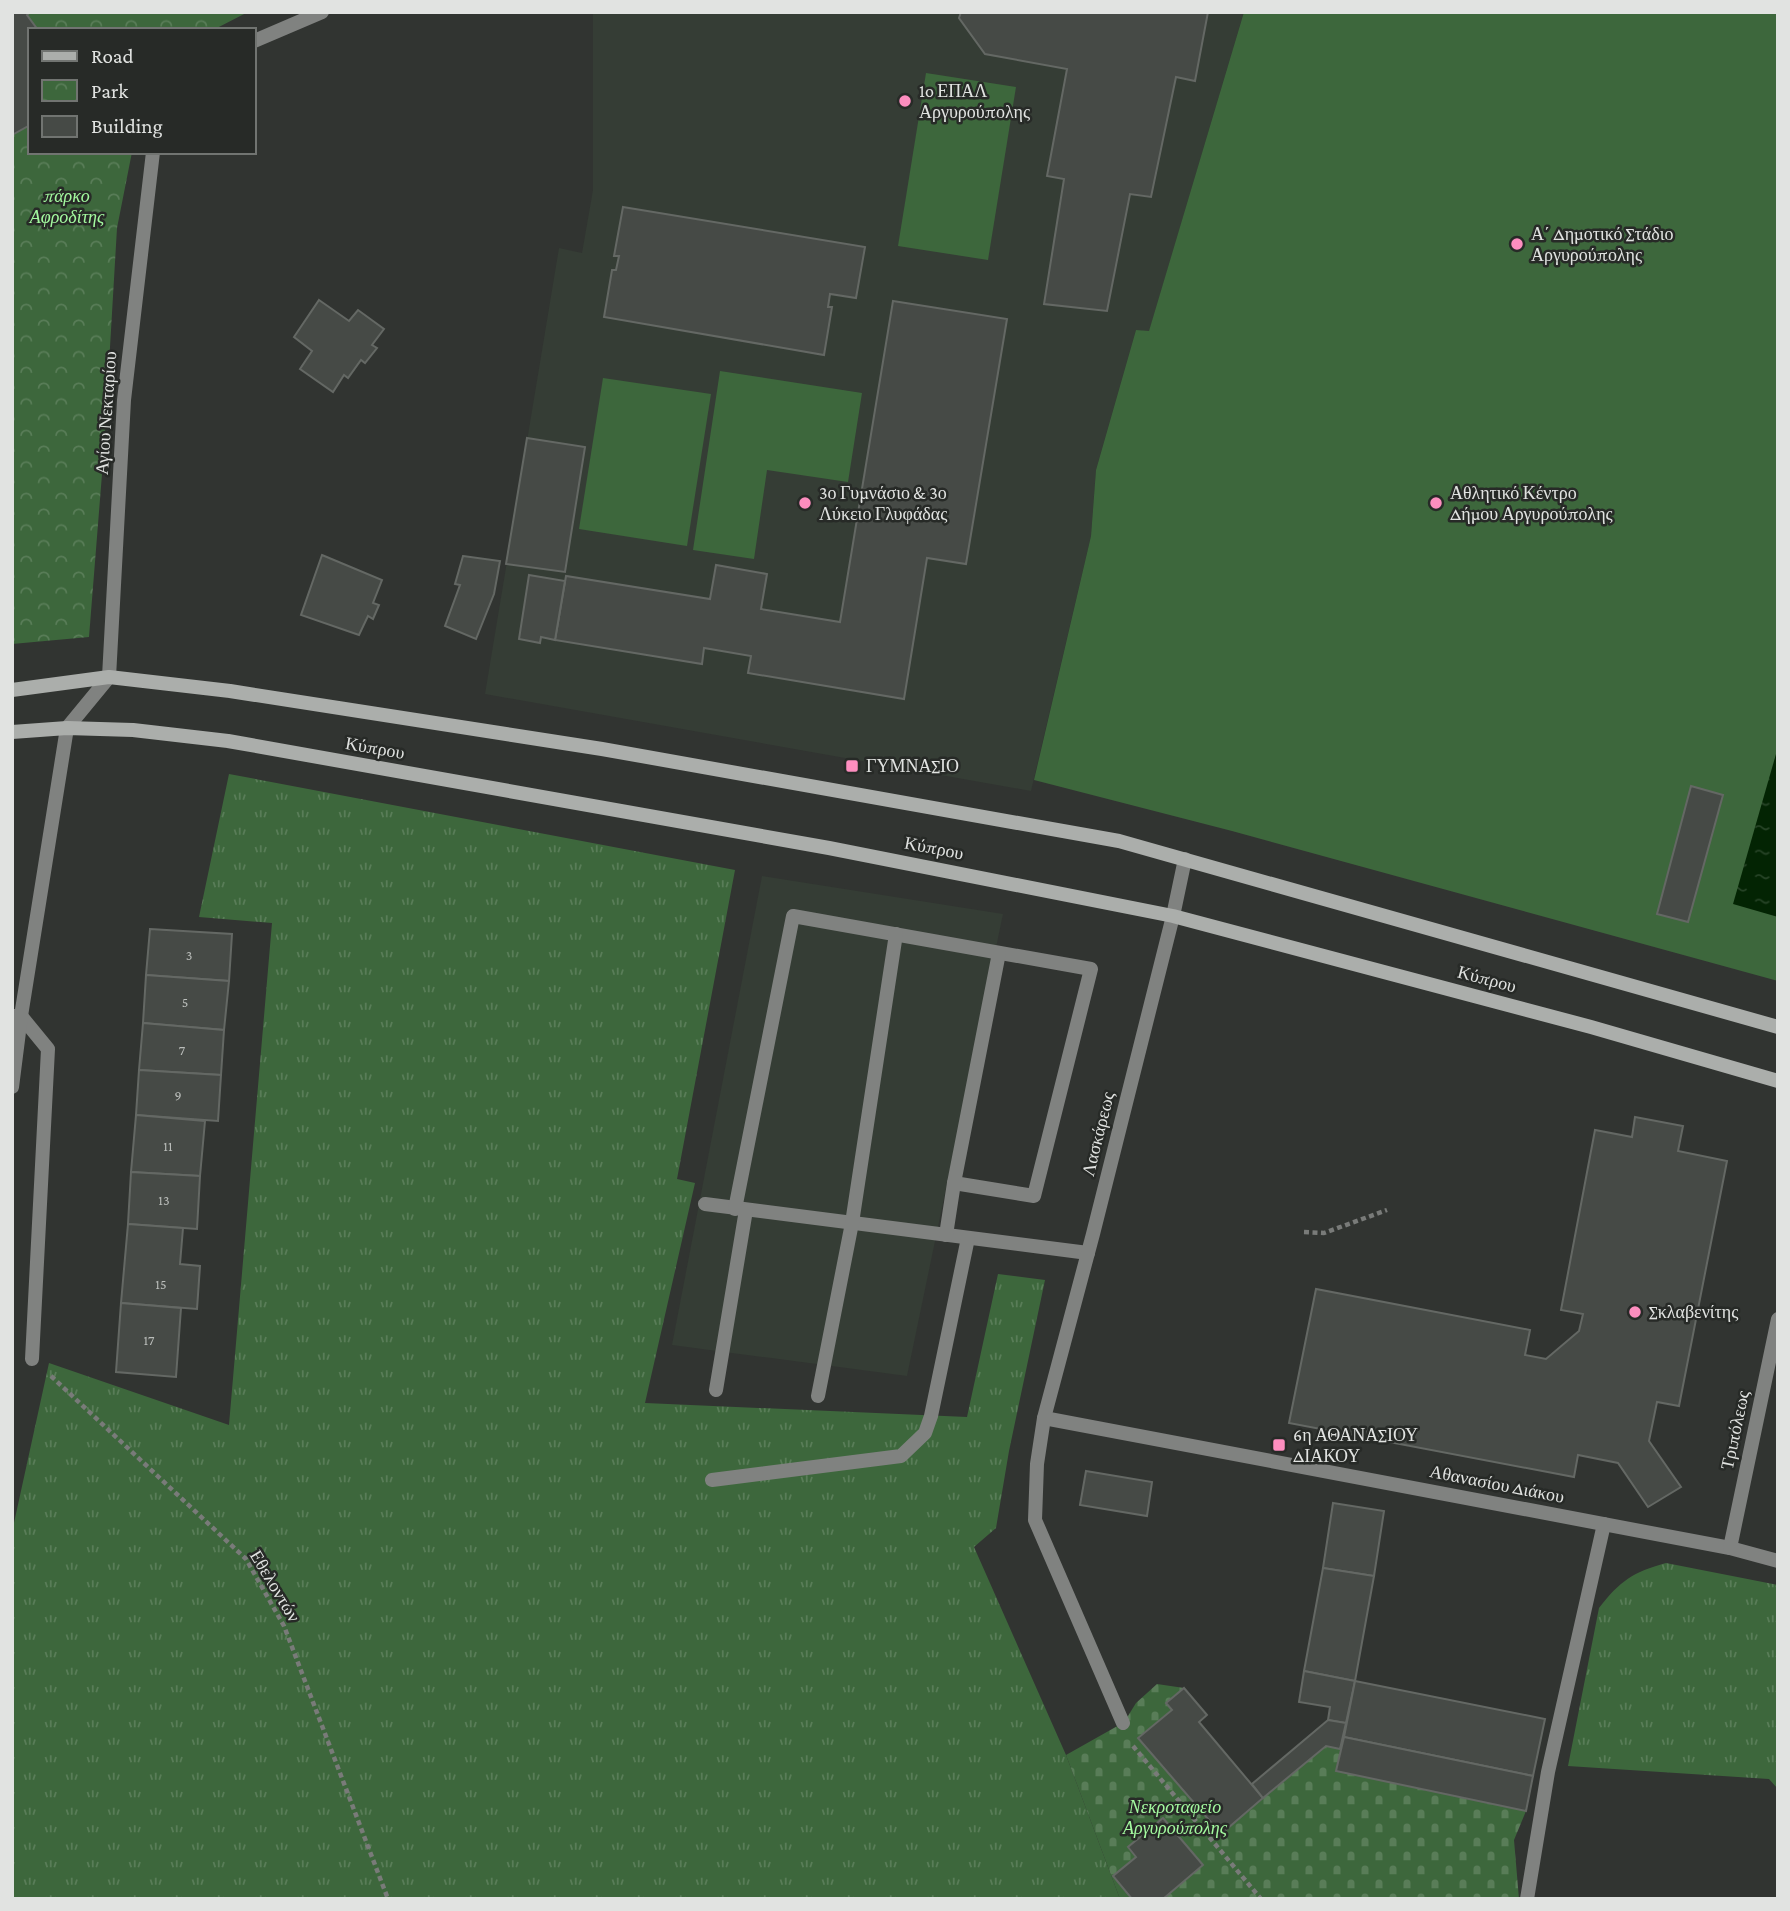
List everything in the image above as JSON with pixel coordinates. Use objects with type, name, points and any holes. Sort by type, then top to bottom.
[{"type":"main road","name":"Κύπρου","points":[[12,690],[109,677],[230,691],[602,749],[1119,841],[1778,1027]]},
{"type":"main road","name":"Κύπρου","points":[[12,732],[133,730],[242,744],[829,848],[1173,916],[1591,1027],[1778,1082]]},
{"type":"street","points":[[256,40],[322,12]]},
{"type":"street","name":"Αγίου Νεκταρίου","points":[[109,677],[124,400],[153,154]]},
{"type":"street","points":[[12,1087],[17,1016],[67,729],[109,677]]},
{"type":"street","name":"Λασκάρεως","points":[[1123,1723],[1035,1520],[1037,1464],[1044,1418],[1088,1253],[1185,859]]},
{"type":"street","points":[[716,1390],[741,1209],[793,916],[1091,970],[1034,1196],[954,1183]]},
{"type":"street","points":[[818,1396],[852,1223],[896,934]]},
{"type":"street","points":[[947,1236],[954,1183],[999,953]]},
{"type":"street","points":[[17,1016],[48,1049],[32,1359]]},
{"type":"street","points":[[705,1205],[1088,1253]]},
{"type":"street","points":[[712,1480],[901,1456],[925,1433],[931,1416],[968,1238]]},
{"type":"street","name":"Τριπόλεως","points":[[1730,1548],[1778,1319]]},
{"type":"street","name":"Αθανασίου Διάκου","points":[[1044,1418],[1730,1548],[1778,1561]]},
{"type":"street","points":[[1527,1899],[1548,1772],[1604,1524]]},
{"type":"path","points":[[1304,1232],[1324,1233],[1387,1210]]},
{"type":"path","name":"Εθελοντών","points":[[32,1359],[246,1559],[284,1626],[388,1899]]},
{"type":"path","points":[[1123,1723],[1125,1736],[1261,1899]]},
{"type":"shaded area","name":"3ο Γυμνάσιο & 3ο Λύκειο Γλυφάδας","points":[[593,12],[1244,12],[1149,332],[1136,330],[1096,470],[1091,536],[1031,791],[485,694],[559,248],[582,253],[593,190]]},
{"type":"shaded area","points":[[762,876],[1003,914],[907,1376],[672,1345]]},
{"type":"green space","name":"πάρκο Αφροδίτης","points":[[12,12],[248,12],[217,28],[28,28],[28,154],[132,154],[117,228],[104,449],[89,637],[12,644]]},
{"type":"green space","name":"Α΄ Δημοτικό Στάδιο Αργυρούπολης","points":[[1244,12],[1778,12],[1778,981],[1232,831],[1034,780],[1091,536],[1096,470],[1136,330],[1149,331]]},
{"type":"green space","points":[[926,73],[1016,87],[988,260],[898,246]]},
{"type":"green space","points":[[720,371],[862,393],[848,482],[767,470],[754,559],[693,550]]},
{"type":"green space","points":[[603,378],[711,394],[687,546],[579,529]]},
{"type":"green space","points":[[229,774],[735,870],[677,1179],[695,1183],[645,1403],[967,1417],[998,1274],[1045,1280],[1009,1451],[996,1528],[974,1547],[1066,1755],[1120,1899],[12,1899],[12,1532],[49,1363],[229,1425],[272,923],[199,917]]},
{"type":"green space","points":[[1666,1563],[1778,1585],[1778,1789],[1769,1779],[1568,1766],[1599,1608],[1628,1579]]},
{"type":"green space","name":"Νεκροταφείο Αργυρούπολης","points":[[1157,1684],[1184,1688],[1207,1715],[1199,1722],[1263,1798],[1326,1746],[1340,1748],[1344,1737],[1533,1776],[1526,1811],[1514,1840],[1519,1899],[1120,1899],[1066,1755],[1121,1724],[1136,1703]]},
{"type":"water","points":[[1778,747],[1778,917],[1733,904]]},
{"type":"building","points":[[12,12],[30,12],[27,15],[37,28],[28,28],[28,126],[12,135]]},
{"type":"building","points":[[961,12],[1208,12],[1195,81],[1176,77],[1151,197],[1130,194],[1107,311],[1044,304],[1064,179],[1047,176],[1067,69],[985,54],[959,18]]},
{"type":"building","points":[[623,207],[865,247],[856,298],[830,294],[828,307],[832,307],[824,355],[604,317],[612,270],[616,270],[619,256],[614,256]]},
{"type":"building","points":[[319,300],[349,321],[358,310],[384,329],[372,345],[377,348],[365,363],[361,360],[348,378],[344,375],[333,392],[300,369],[312,351],[294,337]]},
{"type":"building","points":[[893,301],[1007,319],[966,564],[927,558],[904,699],[748,673],[751,656],[704,648],[702,664],[555,640],[566,576],[710,599],[716,565],[767,574],[761,609],[840,622]]},
{"type":"building","points":[[527,438],[585,447],[565,572],[506,564]]},
{"type":"building","points":[[322,555],[382,580],[373,603],[379,605],[373,619],[368,616],[359,635],[301,615]]},
{"type":"building","points":[[463,556],[500,561],[494,594],[476,639],[445,626],[460,585],[455,584]]},
{"type":"building","points":[[529,575],[565,581],[555,640],[541,637],[540,643],[519,639]]},
{"type":"building","points":[[1691,786],[1723,795],[1688,922],[1657,914]]},
{"type":"building","points":[[150,929],[232,934],[229,981],[146,975]]},
{"type":"building","points":[[146,975],[229,981],[224,1030],[143,1023]]},
{"type":"building","points":[[143,1023],[224,1030],[221,1075],[139,1070]]},
{"type":"building","points":[[139,1070],[221,1075],[218,1121],[136,1115]]},
{"type":"building","points":[[136,1115],[205,1121],[200,1176],[131,1172]]},
{"type":"building","name":"Σκλαβενίτης","points":[[1635,1117],[1683,1126],[1678,1151],[1727,1161],[1679,1406],[1657,1402],[1649,1441],[1681,1487],[1648,1507],[1618,1463],[1578,1455],[1574,1477],[1289,1423],[1316,1289],[1530,1330],[1525,1355],[1546,1359],[1579,1331],[1583,1314],[1561,1310],[1595,1130],[1632,1137]]},
{"type":"building","points":[[131,1172],[200,1176],[197,1229],[128,1224]]},
{"type":"building","points":[[128,1224],[183,1228],[180,1264],[200,1266],[197,1309],[121,1303]]},
{"type":"building","points":[[121,1303],[181,1308],[176,1377],[116,1372]]},
{"type":"building","points":[[1086,1471],[1152,1482],[1147,1516],[1080,1505]]},
{"type":"building","points":[[1333,1503],[1384,1511],[1374,1576],[1323,1568]]},
{"type":"building","points":[[1323,1568],[1374,1576],[1355,1681],[1304,1671]]},
{"type":"building","points":[[1304,1671],[1355,1681],[1346,1723],[1328,1720],[1330,1707],[1299,1702]]},
{"type":"building","points":[[1355,1681],[1545,1719],[1533,1776],[1344,1737]]},
{"type":"building","points":[[1184,1688],[1207,1715],[1199,1722],[1263,1798],[1221,1834],[1138,1738],[1172,1710],[1166,1703]]},
{"type":"building","points":[[1328,1720],[1346,1723],[1340,1749],[1326,1746],[1263,1798],[1252,1784]]},
{"type":"building","points":[[1344,1737],[1533,1776],[1526,1811],[1336,1771]]},
{"type":"building","points":[[1163,1818],[1203,1865],[1163,1899],[1132,1899],[1113,1876],[1136,1857],[1128,1847]]},
{"type":"place","name":"1o ΕΠΑΛ Αργυρούπολης","points":[[905,101]]},
{"type":"place","name":"Α΄ Δημοτικό Στάδιο Αργυρούπολης","points":[[1517,244]]},
{"type":"place","name":"3ο Γυμνάσιο & 3ο Λύκειο Γλυφάδας","points":[[805,503]]},
{"type":"place","name":"Αθλητικό Κέντρο Δήμου Αργυρούπολης","points":[[1436,503]]},
{"type":"place","name":"ΓΥΜΝΑΣΙΟ","points":[[852,766]]},
{"type":"place","name":"Σκλαβενίτης","points":[[1635,1312]]},
{"type":"place","name":"6η ΑΘΑΝΑΣΙΟΥ ΔΙΑΚΟΥ","points":[[1279,1445]]}]
